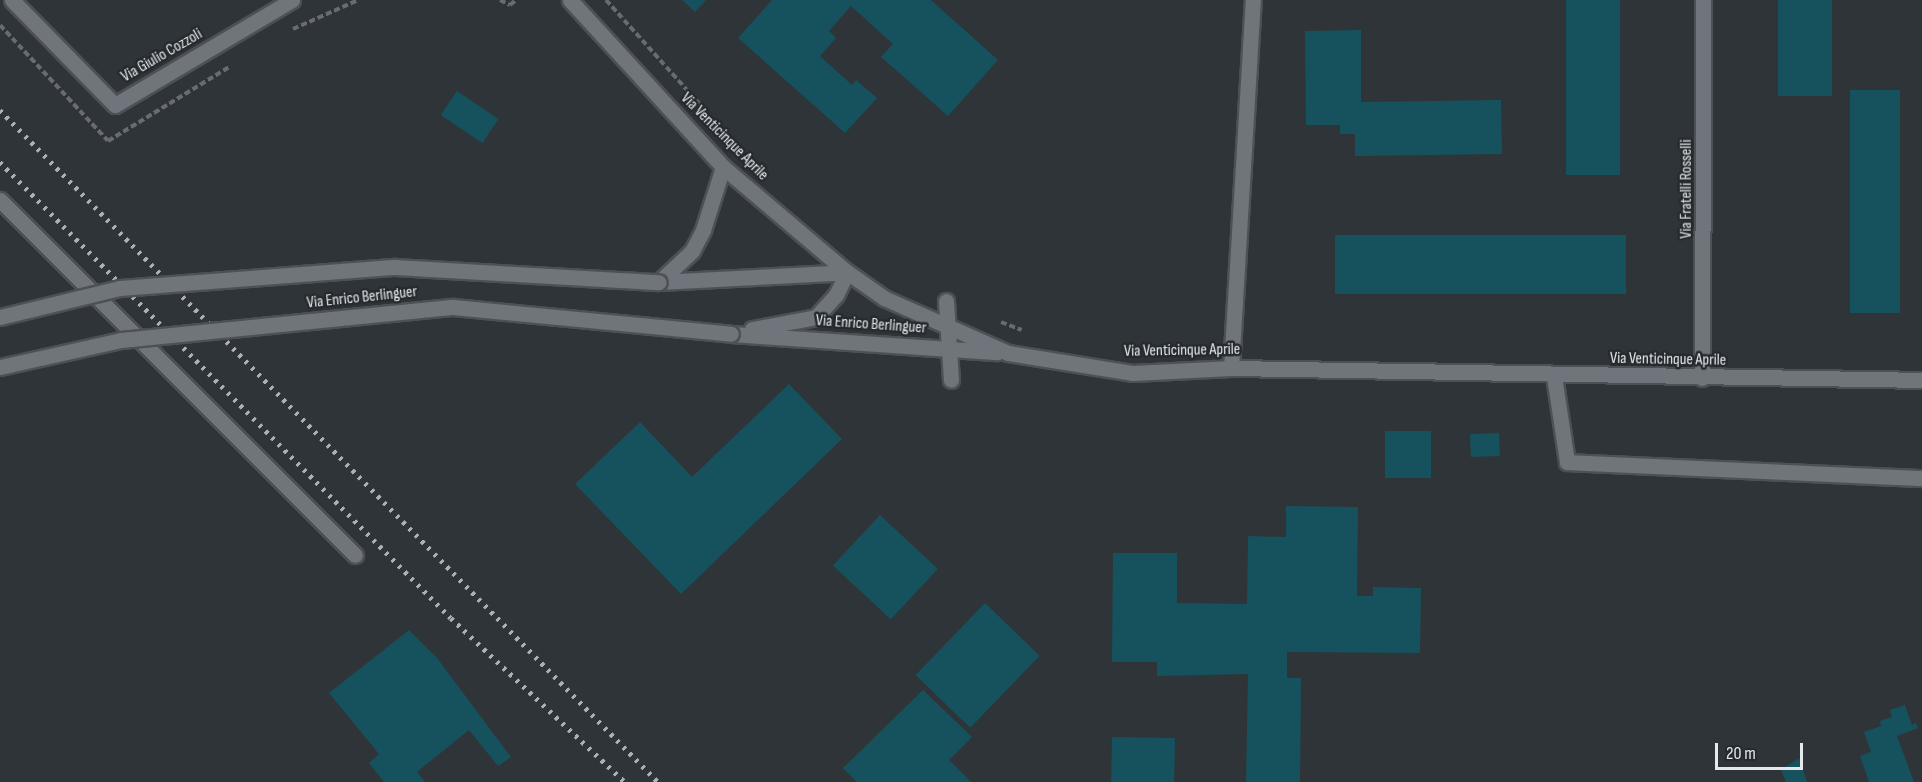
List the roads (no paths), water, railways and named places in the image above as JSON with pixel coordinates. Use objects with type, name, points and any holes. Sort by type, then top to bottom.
[{"type":"main road","name":"Via Giulio Cozzoli","points":[[12,0],[115,105],[292,0]]},
{"type":"main road","points":[[1231,368],[1253,0]]},
{"type":"main road","name":"Via Fratelli Rosselli","points":[[1702,378],[1703,0]]},
{"type":"main road","name":"Via Venticinque Aprile","points":[[567,2],[723,167],[847,272],[884,298],[1008,352],[1133,373],[1231,368],[1554,376],[1922,381]]},
{"type":"main road","points":[[658,282],[692,251],[703,230],[723,167]]},
{"type":"main road","points":[[0,200],[355,555]]},
{"type":"main road","name":"Via Enrico Berlinguer","points":[[0,317],[120,288],[395,267],[658,282],[847,272],[836,295],[816,317],[731,334]]},
{"type":"main road","points":[[946,301],[951,380]]},
{"type":"main road","name":"Via Enrico Berlinguer","points":[[0,367],[121,340],[453,307],[731,334],[1008,352]]},
{"type":"main road","points":[[1554,376],[1567,462],[1922,478]]},
{"type":"railway","points":[[0,110],[658,782]]},
{"type":"railway","points":[[0,162],[451,618],[625,782]]}]
